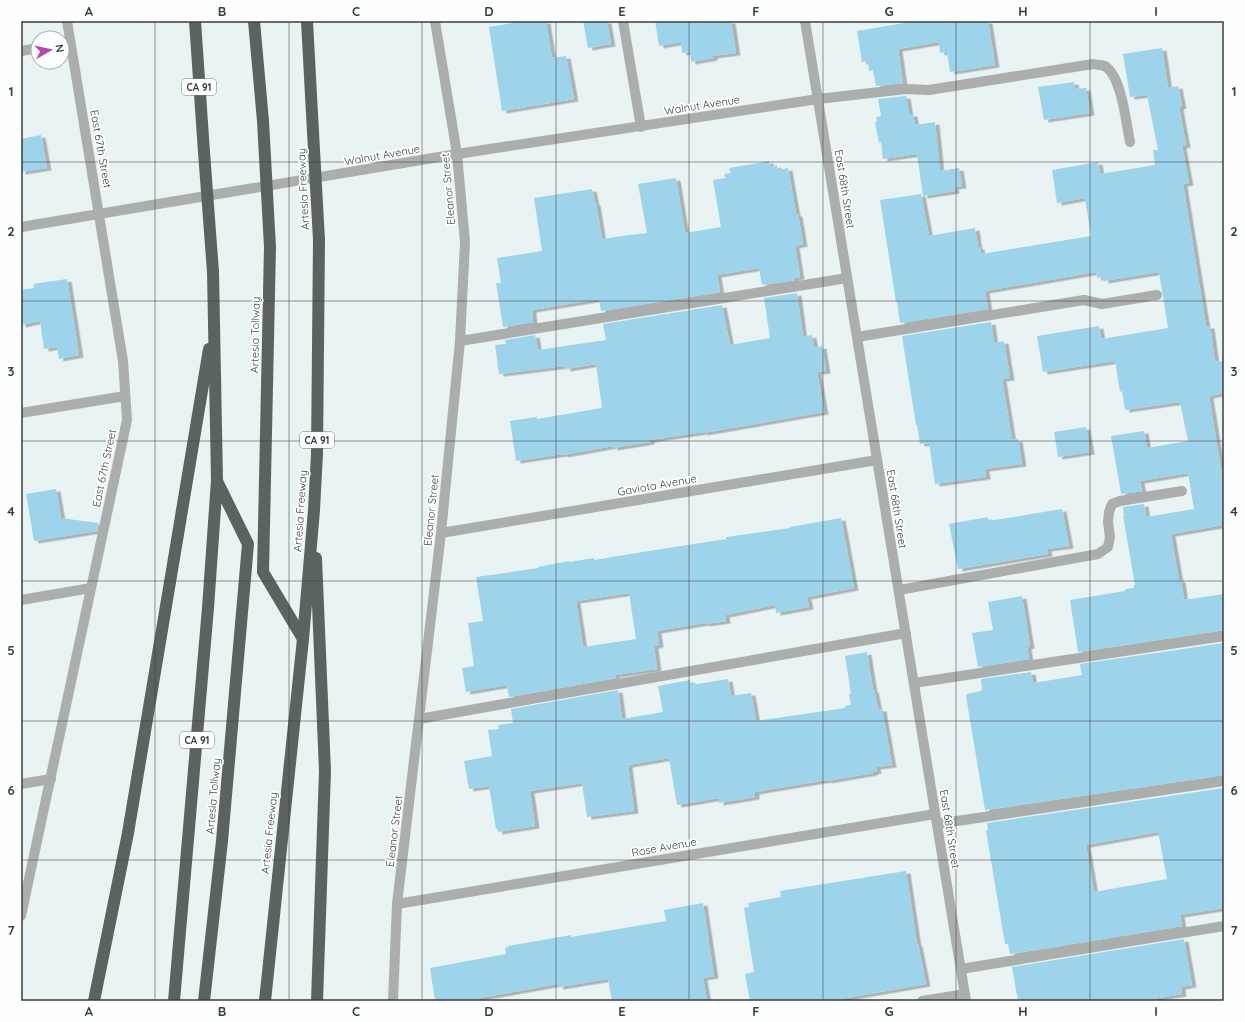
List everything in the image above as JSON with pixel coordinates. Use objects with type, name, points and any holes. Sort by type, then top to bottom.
[{"type":"highway","name":"CA 91","points":[[174,1001],[208,608],[217,480],[213,272],[195,21]]},
{"type":"highway","name":"Artesia Tollway","points":[[254,21],[264,121],[270,248],[263,572],[303,639]]},
{"type":"highway","name":"Artesia Freeway","points":[[265,1001],[303,639],[314,510],[317,454],[319,240],[307,21]]},
{"type":"highway","points":[[94,1001],[128,833],[213,321]]},
{"type":"highway","name":"Artesia Tollway","points":[[204,1001],[222,841],[248,544],[217,480]]},
{"type":"highway","points":[[314,510],[324,772],[317,1001]]},
{"type":"street","name":"Eleanor Street","points":[[393,1001],[397,904],[441,533],[460,341],[465,242],[457,154],[435,21]]},
{"type":"street","points":[[623,21],[641,127]]},
{"type":"street","name":"East 68th Street","points":[[805,21],[966,997]]},
{"type":"street","name":"East 67th Street","points":[[21,916],[127,420],[123,361],[100,214],[70,64]]},
{"type":"street","name":"Walnut Avenue","points":[[21,228],[457,154],[818,99],[906,89],[929,90],[1093,64],[1105,66],[1114,76],[1122,100],[1130,142]]},
{"type":"street","points":[[460,341],[848,278]]},
{"type":"street","points":[[857,337],[1084,300],[1102,304],[1157,295]]},
{"type":"street","points":[[21,413],[125,396]]},
{"type":"street","name":"Gaviota Avenue","points":[[441,533],[877,460]]},
{"type":"street","points":[[898,590],[1098,554],[1108,547],[1110,537],[1108,522],[1112,504],[1120,501],[1182,491]]},
{"type":"street","points":[[21,600],[91,588]]},
{"type":"street","points":[[419,719],[906,633]]},
{"type":"street","points":[[914,683],[1224,636]]},
{"type":"street","points":[[21,784],[51,779]]},
{"type":"street","name":"Rose Avenue","points":[[397,904],[936,819],[1224,781]]},
{"type":"street","points":[[961,969],[1224,926]]},
{"type":"street","points":[[922,1001],[966,997]]},
{"type":"building","points":[[525,21],[546,21],[552,58],[566,56],[574,99],[502,111],[489,27]]},
{"type":"building","points":[[583,21],[607,21],[611,44],[588,48]]},
{"type":"building","points":[[655,21],[731,21],[736,53],[713,56],[713,58],[691,62],[690,52],[682,53],[681,42],[659,46]]},
{"type":"building","points":[[916,21],[988,21],[995,65],[950,72],[947,53],[940,53],[939,42],[898,49],[903,83],[876,86],[873,70],[869,71],[868,61],[862,62],[857,31]]},
{"type":"building","points":[[1162,48],[1168,88],[1178,86],[1182,106],[1179,107],[1186,145],[1182,146],[1189,183],[1183,184],[1206,326],[1210,326],[1215,362],[1224,361],[1224,393],[1209,396],[1224,488],[1224,525],[1171,534],[1184,600],[1224,594],[1224,630],[1078,652],[1070,600],[1125,591],[1125,589],[1134,588],[1135,585],[1123,516],[1123,507],[1144,504],[1146,517],[1194,509],[1188,473],[1140,481],[1142,491],[1121,494],[1111,436],[1144,431],[1147,448],[1188,441],[1180,402],[1125,410],[1122,391],[1120,392],[1115,361],[1043,372],[1037,336],[1099,326],[1101,339],[1168,328],[1159,272],[1104,281],[1103,277],[1097,278],[1096,272],[985,291],[988,309],[900,323],[880,200],[921,194],[929,236],[975,228],[978,247],[980,247],[981,254],[1091,236],[1085,198],[1057,203],[1052,170],[1098,162],[1100,174],[1155,165],[1153,150],[1158,150],[1147,95],[1130,97],[1123,54]]},
{"type":"building","points":[[1074,82],[1075,89],[1086,88],[1090,113],[1044,120],[1038,87]]},
{"type":"building","points":[[906,96],[909,114],[913,114],[915,125],[935,122],[940,171],[959,168],[962,186],[954,187],[955,191],[923,196],[917,154],[883,159],[881,142],[879,143],[875,122],[877,122],[876,117],[881,116],[878,99]]},
{"type":"building","points":[[41,135],[47,168],[21,172],[21,139]]},
{"type":"building","points":[[769,161],[770,167],[777,165],[777,170],[788,168],[803,244],[795,246],[800,277],[794,278],[795,280],[762,285],[759,268],[717,275],[720,292],[601,311],[599,299],[532,310],[533,322],[503,327],[496,283],[501,283],[497,258],[542,251],[534,198],[592,189],[602,239],[647,233],[638,184],[676,178],[685,233],[721,227],[713,180],[725,178],[724,174],[731,173],[729,168]]},
{"type":"building","points":[[67,279],[79,355],[59,359],[57,347],[44,349],[40,321],[21,325],[21,290],[34,288],[33,284]]},
{"type":"building","points":[[797,293],[803,337],[812,335],[814,348],[822,346],[826,371],[817,372],[824,412],[703,433],[650,440],[650,442],[613,448],[613,446],[563,455],[516,461],[510,421],[537,417],[537,419],[602,408],[596,364],[566,369],[565,366],[499,374],[495,345],[506,344],[505,340],[535,335],[538,350],[606,340],[603,324],[722,305],[730,345],[770,338],[764,298]]},
{"type":"building","points":[[991,322],[994,343],[1004,341],[1010,378],[1002,379],[1012,440],[1018,439],[1022,464],[985,469],[986,477],[935,484],[929,443],[920,444],[902,336]]},
{"type":"building","points":[[1086,427],[1090,452],[1058,457],[1054,432]]},
{"type":"building","points":[[56,489],[61,518],[98,523],[97,531],[34,541],[26,494]]},
{"type":"building","points":[[1062,509],[1069,546],[1047,549],[1048,554],[958,569],[949,524],[988,517],[988,521]]},
{"type":"building","points":[[841,518],[854,588],[807,597],[809,607],[776,613],[775,605],[725,615],[726,621],[657,631],[659,645],[654,646],[657,669],[615,675],[616,678],[509,697],[507,685],[466,692],[462,668],[474,666],[468,623],[483,621],[476,577],[539,568],[538,567],[569,561],[594,558],[594,560],[726,539],[726,537]],"holes":[[[629,593],[636,639],[583,647],[576,601]]]},
{"type":"building","points":[[1022,596],[1030,646],[1027,647],[1029,659],[978,667],[972,633],[993,630],[988,602]]},
{"type":"building","points":[[1224,643],[1224,775],[985,810],[966,696],[967,694],[982,690],[981,679],[1031,672],[1033,683],[1082,675],[1080,664]]},
{"type":"building","points":[[867,652],[873,690],[878,708],[882,709],[892,765],[876,767],[877,771],[873,773],[755,792],[755,797],[719,803],[719,798],[677,805],[669,758],[628,765],[634,811],[587,817],[582,783],[530,791],[535,826],[498,832],[497,828],[496,829],[489,786],[469,789],[464,761],[492,756],[488,730],[499,729],[498,725],[513,723],[511,709],[618,690],[622,719],[663,712],[658,686],[690,680],[691,685],[728,679],[731,696],[751,693],[756,721],[845,708],[845,706],[851,705],[849,694],[851,694],[845,656]]},
{"type":"building","points":[[1224,788],[1224,908],[1180,915],[1182,926],[1010,954],[1008,944],[1005,944],[986,831],[988,830],[987,823]],"holes":[[[1158,832],[1167,879],[1094,892],[1086,845]]]},
{"type":"building","points":[[906,871],[917,944],[926,984],[840,999],[840,1001],[750,1001],[745,974],[754,972],[744,908],[749,907],[748,903],[781,897],[780,891]]},
{"type":"building","points":[[703,903],[714,976],[703,978],[707,1001],[612,1001],[608,979],[559,987],[558,984],[479,998],[480,1001],[435,1001],[430,968],[506,954],[505,948],[509,947],[508,946],[666,921],[664,910]]},
{"type":"building","points":[[1184,939],[1192,985],[1181,987],[1182,994],[1140,1001],[1018,1001],[1012,967]]}]
